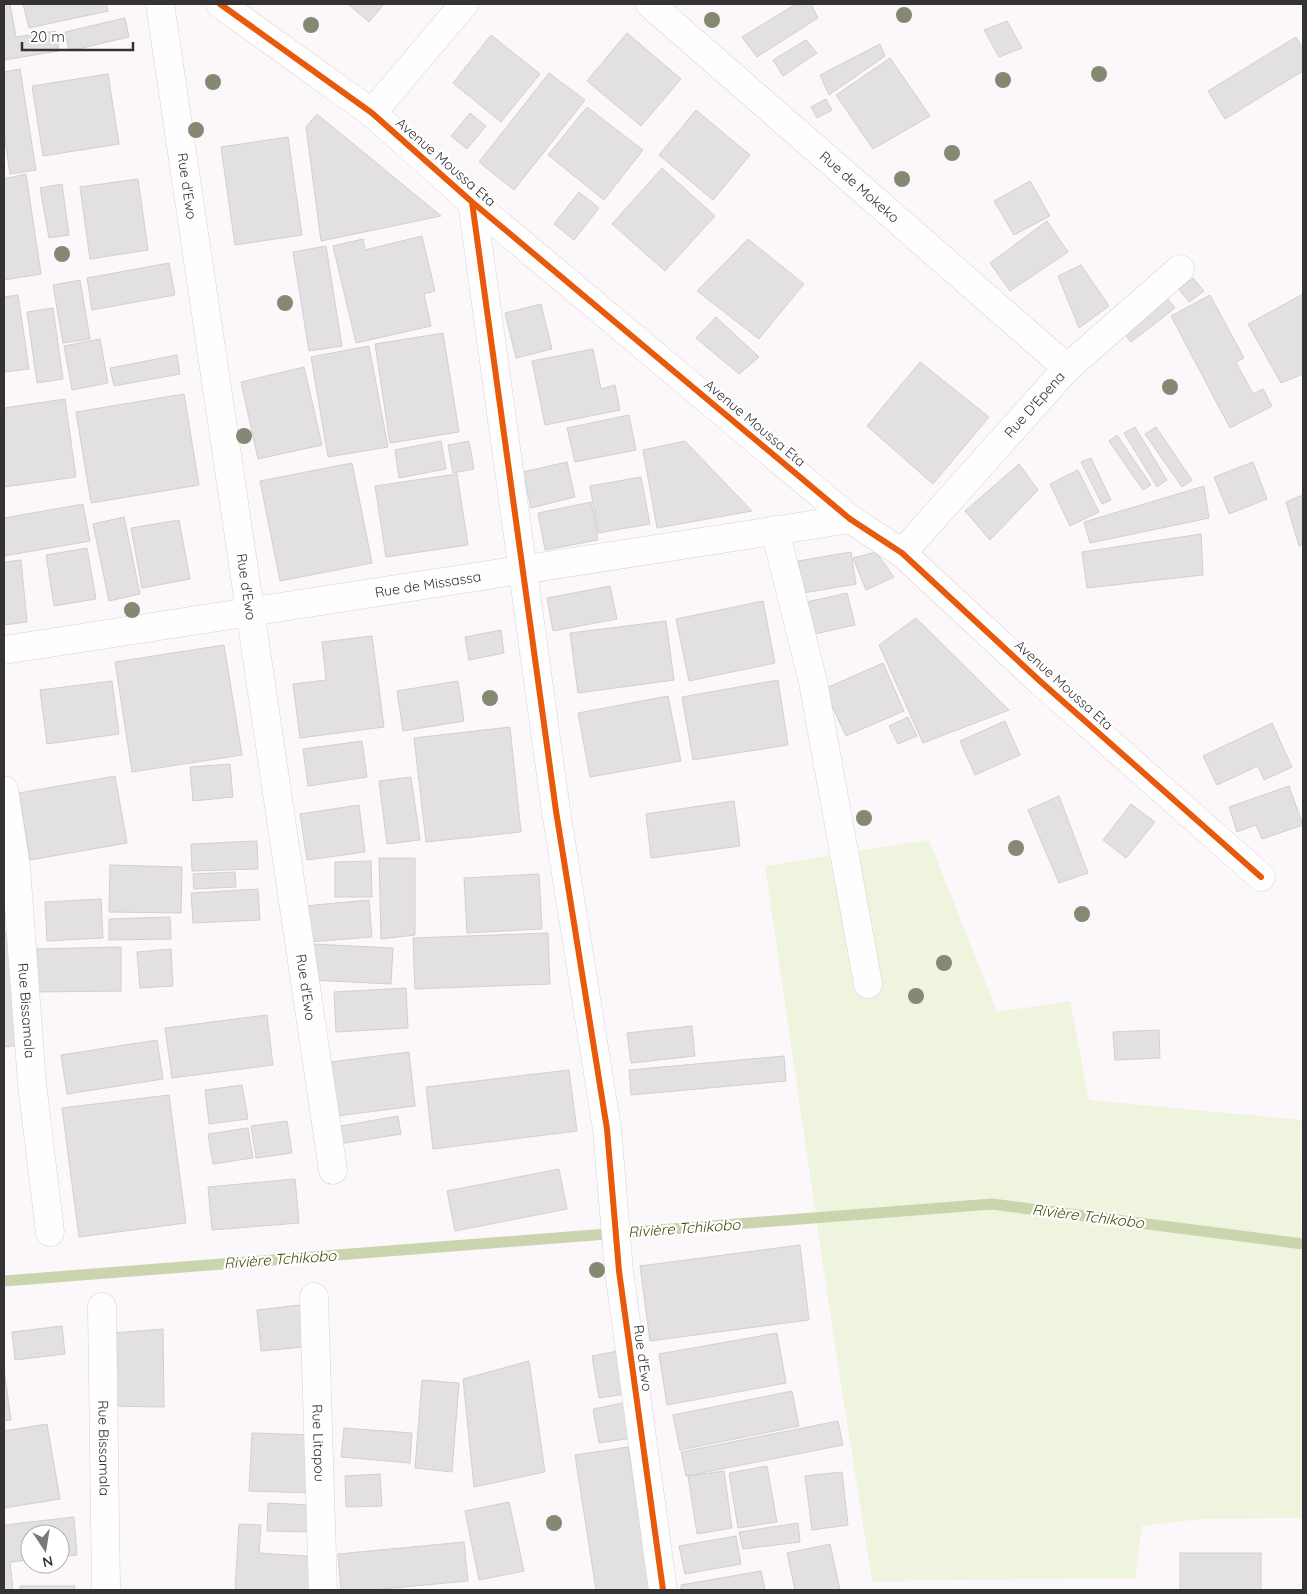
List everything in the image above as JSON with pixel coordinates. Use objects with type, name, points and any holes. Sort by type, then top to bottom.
[{"type":"street","name":"Rue d'Ewo","points":[[160,4],[333,1170]]},
{"type":"street","name":"Avenue Moussa Eta","points":[[220,4],[372,113],[472,202],[850,519],[902,553],[1040,682],[1261,877]]},
{"type":"street","points":[[372,113],[464,4]]},
{"type":"street","name":"Rue de Mokeko","points":[[650,4],[1067,368]]},
{"type":"street","name":"Rue d'Ewo","points":[[472,202],[556,811],[607,1129],[619,1271],[663,1590]]},
{"type":"street","name":"Rue D'Epena","points":[[902,553],[1067,368],[1180,269]]},
{"type":"street","name":"Rue de Missassa","points":[[4,650],[850,519]]},
{"type":"street","points":[[776,530],[813,682],[868,984]]},
{"type":"street","name":"Rue Bissamala","points":[[4,790],[16,867],[32,1084],[50,1232]]},
{"type":"street","name":"Rue Litapou","points":[[314,1297],[323,1590]]},
{"type":"street","name":"Rue Bissamala","points":[[102,1307],[106,1590]]},
{"type":"green space","points":[[929,840],[997,1012],[1070,1001],[1089,1100],[1302,1120],[1303,1540],[1302,1518],[1201,1519],[1142,1526],[1135,1578],[872,1581],[832,1326],[765,866]]},
{"type":"building","points":[[4,4],[10,4],[16,37],[56,31],[59,51],[4,60]]},
{"type":"building","points":[[23,4],[106,4],[108,11],[29,28]]},
{"type":"building","points":[[348,4],[384,4],[369,22]]},
{"type":"building","points":[[796,4],[811,4],[818,18],[757,57],[742,37]]},
{"type":"building","points":[[125,18],[129,37],[69,51],[65,32]]},
{"type":"building","points":[[1007,21],[1022,48],[999,57],[984,30]]},
{"type":"building","points":[[627,33],[681,79],[641,126],[587,81]]},
{"type":"building","points":[[491,35],[540,74],[501,122],[453,83]]},
{"type":"building","points":[[1296,37],[1303,49],[1303,71],[1225,119],[1208,91]]},
{"type":"building","points":[[806,40],[817,53],[783,76],[773,60]]},
{"type":"building","points":[[880,44],[885,56],[829,95],[820,75]]},
{"type":"building","points":[[890,58],[930,116],[873,149],[836,95]]},
{"type":"building","points":[[20,69],[36,170],[10,174],[4,133],[4,72]]},
{"type":"building","points":[[549,73],[585,100],[514,190],[479,162]]},
{"type":"building","points":[[108,74],[119,144],[43,156],[32,86]]},
{"type":"building","points":[[826,99],[832,110],[817,118],[811,107]]},
{"type":"building","points":[[587,107],[643,150],[604,200],[548,155]]},
{"type":"building","points":[[696,110],[750,155],[713,200],[659,155]]},
{"type":"building","points":[[470,113],[486,126],[467,149],[451,136]]},
{"type":"building","points":[[317,114],[441,216],[321,241],[306,127]]},
{"type":"building","points":[[288,137],[302,235],[235,245],[221,147]]},
{"type":"building","points":[[662,168],[715,216],[665,271],[612,224]]},
{"type":"building","points":[[26,174],[41,274],[4,280],[4,179]]},
{"type":"building","points":[[138,179],[148,250],[90,259],[80,187]]},
{"type":"building","points":[[1030,181],[1050,216],[1014,235],[994,201]]},
{"type":"building","points":[[62,184],[69,235],[49,238],[40,188]]},
{"type":"building","points":[[579,192],[599,208],[574,240],[554,224]]},
{"type":"building","points":[[1047,221],[1068,252],[1010,291],[990,263]]},
{"type":"building","points":[[422,236],[435,291],[424,294],[431,326],[356,343],[333,246],[363,239],[365,250]]},
{"type":"building","points":[[748,239],[804,284],[759,339],[697,291]]},
{"type":"building","points":[[326,246],[342,346],[309,351],[293,252]]},
{"type":"building","points":[[169,263],[175,295],[92,310],[87,278]]},
{"type":"building","points":[[1081,265],[1109,306],[1079,328],[1058,276]]},
{"type":"building","points":[[1193,278],[1204,291],[1189,302],[1179,289]]},
{"type":"building","points":[[80,280],[90,339],[63,343],[53,285]]},
{"type":"building","points":[[1164,294],[1175,308],[1131,342],[1120,328]]},
{"type":"building","points":[[1303,294],[1303,374],[1281,383],[1248,324]]},
{"type":"building","points":[[18,295],[29,369],[4,372],[4,297]]},
{"type":"building","points":[[1210,295],[1244,358],[1236,362],[1253,394],[1263,389],[1272,406],[1230,428],[1171,316]]},
{"type":"building","points":[[541,304],[552,349],[516,358],[505,313]]},
{"type":"building","points":[[53,308],[63,379],[37,383],[27,312]]},
{"type":"building","points":[[716,317],[759,357],[739,374],[696,338]]},
{"type":"building","points":[[443,333],[459,432],[390,443],[375,344]]},
{"type":"building","points":[[100,339],[108,383],[72,390],[64,346]]},
{"type":"building","points":[[369,346],[388,447],[328,457],[311,357]]},
{"type":"building","points":[[593,349],[601,389],[615,385],[620,410],[545,425],[532,361]]},
{"type":"building","points":[[177,355],[180,374],[114,386],[110,368]]},
{"type":"building","points":[[920,362],[989,417],[933,484],[867,426]]},
{"type":"building","points":[[304,367],[322,445],[258,459],[241,382]]},
{"type":"building","points":[[184,394],[199,485],[91,503],[76,412]]},
{"type":"building","points":[[65,399],[76,477],[4,487],[4,408]]},
{"type":"building","points":[[629,415],[636,450],[575,462],[567,428]]},
{"type":"building","points":[[1135,427],[1167,480],[1157,487],[1124,433]]},
{"type":"building","points":[[1156,427],[1192,480],[1182,487],[1145,434]]},
{"type":"building","points":[[1117,435],[1151,485],[1143,490],[1109,441]]},
{"type":"building","points":[[441,441],[446,469],[399,478],[395,450]]},
{"type":"building","points":[[469,441],[474,469],[453,473],[448,445]]},
{"type":"building","points":[[685,441],[752,511],[657,528],[643,450]]},
{"type":"building","points":[[1091,458],[1111,500],[1102,504],[1081,462]]},
{"type":"building","points":[[567,462],[575,497],[531,508],[523,472]]},
{"type":"building","points":[[1253,462],[1267,499],[1229,514],[1214,477]]},
{"type":"building","points":[[352,463],[372,563],[280,581],[260,481]]},
{"type":"building","points":[[1019,464],[1038,490],[990,540],[965,511]]},
{"type":"building","points":[[1078,470],[1099,512],[1070,526],[1050,484]]},
{"type":"building","points":[[457,474],[468,545],[386,557],[375,486]]},
{"type":"building","points":[[641,477],[650,524],[598,533],[590,486]]},
{"type":"building","points":[[1204,486],[1209,518],[1090,543],[1084,522]]},
{"type":"building","points":[[1303,495],[1303,545],[1299,546],[1286,502]]},
{"type":"building","points":[[591,502],[598,540],[545,550],[538,513]]},
{"type":"building","points":[[83,504],[90,541],[4,556],[4,518]]},
{"type":"building","points":[[124,517],[140,594],[109,601],[93,524]]},
{"type":"building","points":[[179,520],[190,579],[142,588],[131,528]]},
{"type":"building","points":[[1201,534],[1203,575],[1087,588],[1082,552]]},
{"type":"building","points":[[87,548],[96,599],[54,606],[46,555]]},
{"type":"building","points":[[851,552],[856,584],[803,593],[798,561]]},
{"type":"building","points":[[876,552],[894,577],[866,590],[853,558]]},
{"type":"building","points":[[21,560],[27,622],[4,625],[4,562]]},
{"type":"building","points":[[610,586],[617,619],[553,631],[547,598]]},
{"type":"building","points":[[847,593],[855,625],[815,634],[807,602]]},
{"type":"building","points":[[763,601],[775,663],[689,681],[676,619]]},
{"type":"building","points":[[916,618],[1009,710],[923,743],[879,645]]},
{"type":"building","points":[[666,621],[674,680],[578,693],[570,633]]},
{"type":"building","points":[[501,630],[504,653],[469,660],[465,637]]},
{"type":"building","points":[[372,636],[384,727],[300,738],[293,684],[326,680],[322,642]]},
{"type":"building","points":[[224,645],[242,755],[132,772],[115,662]]},
{"type":"building","points":[[883,663],[904,711],[846,736],[824,689]]},
{"type":"building","points":[[778,680],[788,745],[693,760],[682,697]]},
{"type":"building","points":[[112,681],[119,734],[47,744],[40,690]]},
{"type":"building","points":[[458,681],[464,721],[403,731],[397,691]]},
{"type":"building","points":[[668,696],[681,761],[590,777],[578,713]]},
{"type":"building","points":[[908,717],[917,736],[898,744],[889,726]]},
{"type":"building","points":[[1005,721],[1020,755],[975,775],[960,741]]},
{"type":"building","points":[[1272,723],[1292,767],[1264,780],[1258,766],[1217,785],[1203,756]]},
{"type":"building","points":[[510,727],[521,832],[426,842],[414,738]]},
{"type":"building","points":[[362,741],[367,777],[308,786],[303,749]]},
{"type":"building","points":[[230,764],[233,797],[193,801],[190,767]]},
{"type":"building","points":[[115,776],[127,843],[30,860],[19,793]]},
{"type":"building","points":[[411,777],[420,840],[387,844],[379,781]]},
{"type":"building","points":[[1289,786],[1303,825],[1262,839],[1256,825],[1237,832],[1229,807]]},
{"type":"building","points":[[1059,796],[1088,873],[1059,883],[1028,810]]},
{"type":"building","points":[[734,801],[740,846],[651,858],[646,814]]},
{"type":"building","points":[[1131,804],[1155,822],[1126,858],[1103,840]]},
{"type":"building","points":[[359,805],[365,852],[307,860],[300,814]]},
{"type":"building","points":[[257,841],[258,869],[192,871],[191,844]]},
{"type":"building","points":[[379,858],[415,858],[415,935],[381,939]]},
{"type":"building","points":[[371,861],[372,897],[335,897],[335,862]]},
{"type":"building","points":[[110,865],[182,867],[181,913],[109,912]]},
{"type":"building","points":[[235,872],[236,887],[194,889],[193,874]]},
{"type":"building","points":[[539,874],[542,929],[467,933],[464,878]]},
{"type":"building","points":[[258,889],[260,920],[193,923],[191,893]]},
{"type":"building","points":[[101,899],[103,938],[47,941],[45,902]]},
{"type":"building","points":[[369,900],[372,937],[308,942],[304,906]]},
{"type":"building","points":[[170,917],[171,939],[109,940],[109,919]]},
{"type":"building","points":[[10,931],[20,1045],[4,1047],[4,932]]},
{"type":"building","points":[[548,933],[550,984],[415,989],[413,938]]},
{"type":"building","points":[[312,944],[393,948],[391,984],[310,980]]},
{"type":"building","points":[[121,947],[121,991],[35,992],[35,949]]},
{"type":"building","points":[[171,949],[173,986],[140,988],[137,952]]},
{"type":"building","points":[[406,988],[408,1028],[336,1032],[334,992]]},
{"type":"building","points":[[267,1015],[273,1065],[172,1078],[165,1028]]},
{"type":"building","points":[[692,1026],[695,1056],[631,1063],[627,1033]]},
{"type":"building","points":[[1159,1030],[1160,1058],[1115,1060],[1113,1032]]},
{"type":"building","points":[[157,1040],[163,1079],[67,1094],[61,1055]]},
{"type":"building","points":[[409,1052],[415,1106],[329,1117],[322,1063]]},
{"type":"building","points":[[784,1056],[786,1081],[631,1095],[629,1070]]},
{"type":"building","points":[[569,1070],[577,1131],[433,1149],[426,1087]]},
{"type":"building","points":[[242,1085],[248,1119],[209,1124],[205,1090]]},
{"type":"building","points":[[169,1095],[186,1223],[79,1237],[62,1108]]},
{"type":"building","points":[[398,1116],[401,1134],[333,1145],[330,1128]]},
{"type":"building","points":[[287,1121],[292,1153],[256,1158],[251,1126]]},
{"type":"building","points":[[248,1128],[253,1158],[213,1164],[208,1134]]},
{"type":"building","points":[[559,1169],[567,1209],[455,1231],[447,1191]]},
{"type":"building","points":[[295,1179],[299,1223],[212,1230],[208,1187]]},
{"type":"building","points":[[800,1245],[809,1320],[650,1341],[640,1266]]},
{"type":"building","points":[[309,1304],[313,1346],[261,1351],[257,1310]]},
{"type":"building","points":[[62,1326],[65,1354],[15,1360],[12,1332]]},
{"type":"building","points":[[163,1329],[164,1407],[109,1406],[112,1333]]},
{"type":"building","points":[[777,1333],[786,1383],[667,1405],[659,1354]]},
{"type":"building","points":[[618,1351],[625,1394],[599,1398],[592,1356]]},
{"type":"building","points":[[529,1361],[545,1472],[474,1487],[463,1379]]},
{"type":"building","points":[[4,1369],[11,1420],[4,1421]]},
{"type":"building","points":[[422,1380],[459,1383],[452,1472],[415,1468]]},
{"type":"building","points":[[792,1391],[799,1426],[680,1450],[673,1415]]},
{"type":"building","points":[[628,1402],[633,1438],[599,1443],[593,1409]]},
{"type":"building","points":[[838,1421],[843,1445],[686,1476],[681,1452]]},
{"type":"building","points":[[47,1424],[60,1499],[4,1508],[4,1431]]},
{"type":"building","points":[[344,1428],[412,1433],[410,1463],[341,1457]]},
{"type":"building","points":[[252,1433],[314,1435],[312,1493],[249,1491]]},
{"type":"building","points":[[628,1447],[650,1590],[596,1590],[575,1455]]},
{"type":"building","points":[[767,1466],[777,1522],[738,1528],[729,1473]]},
{"type":"building","points":[[724,1471],[732,1528],[697,1534],[688,1476]]},
{"type":"building","points":[[842,1472],[848,1525],[812,1530],[805,1476]]},
{"type":"building","points":[[380,1474],[382,1506],[346,1507],[345,1476]]},
{"type":"building","points":[[509,1502],[524,1571],[479,1580],[465,1511]]},
{"type":"building","points":[[268,1503],[313,1505],[312,1532],[267,1531]]},
{"type":"building","points":[[74,1517],[77,1555],[70,1556],[70,1524],[20,1524],[20,1561],[10,1562],[13,1590],[4,1590],[4,1525]]},
{"type":"building","points":[[798,1523],[800,1542],[743,1549],[739,1532]]},
{"type":"building","points":[[239,1524],[261,1525],[259,1553],[321,1557],[319,1590],[235,1590]]},
{"type":"building","points":[[736,1536],[741,1564],[685,1574],[679,1546]]},
{"type":"building","points":[[464,1542],[468,1581],[371,1590],[341,1590],[338,1554]]},
{"type":"building","points":[[830,1544],[840,1590],[795,1590],[787,1553]]},
{"type":"building","points":[[1180,1553],[1261,1553],[1261,1590],[1180,1590]]},
{"type":"building","points":[[761,1571],[765,1590],[681,1590],[681,1585]]},
{"type":"building","points":[[20,1586],[75,1586],[74,1590],[20,1590]]},
{"type":"waterway","name":"Rivière Tchikobo","points":[[4,1281],[992,1204],[1303,1244]]},
{"type":"cycle path","points":[[220,4],[372,113],[472,202],[850,519],[902,553],[1041,682],[1261,877]]},
{"type":"cycle path","points":[[472,202],[556,811],[607,1129],[619,1271],[663,1590]]}]
